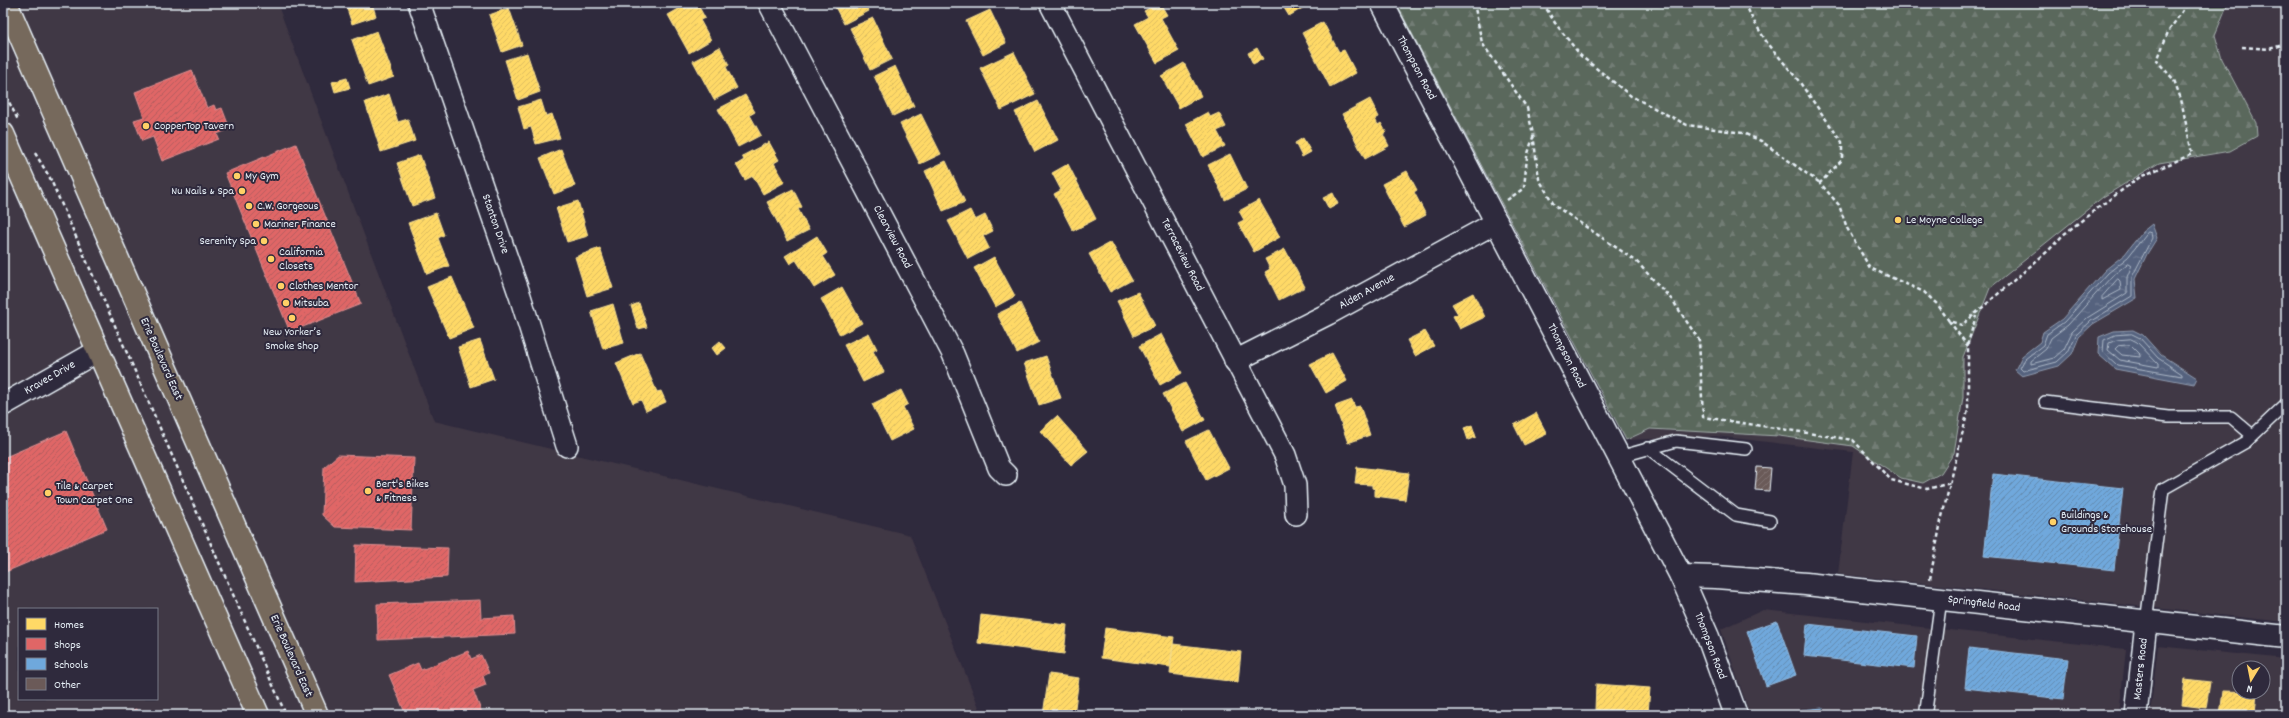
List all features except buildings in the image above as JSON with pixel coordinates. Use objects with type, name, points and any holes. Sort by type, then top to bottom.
[{"type":"main road","name":"Erie Boulevard East","points":[[6,3],[317,715]]},
{"type":"main road","points":[[11,127],[98,351],[258,715]]},
{"type":"street","name":"Stanton Drive","points":[[419,3],[520,296],[567,446]]},
{"type":"street","name":"Clearview Road","points":[[769,3],[953,354],[999,468],[1006,475]]},
{"type":"street","name":"Terraceview Road","points":[[1050,3],[1285,455],[1295,485],[1296,514]]},
{"type":"street","name":"Thompson Road","points":[[1382,3],[1681,576],[1708,637],[1736,715]]},
{"type":"street","name":"Alden Avenue","points":[[1235,361],[1328,314],[1494,217]]},
{"type":"street","name":"Kravec Drive","points":[[3,405],[98,351]]},
{"type":"street","name":"Springfield Road","points":[[1681,576],[1716,577],[1806,584],[2146,623],[2286,637]]},
{"type":"street","name":"Masters Road","points":[[2136,715],[2146,623]]},
{"type":"lane","points":[[2045,402],[2168,417],[2231,417],[2252,435]]},
{"type":"lane","points":[[2146,623],[2163,489],[2246,442],[2286,404]]},
{"type":"lane","points":[[1619,457],[1676,441],[1746,449]]},
{"type":"lane","points":[[1648,448],[1736,515],[1770,520]]},
{"type":"lane","points":[[1926,710],[1934,598]]},
{"type":"path","points":[[1474,3],[1482,43],[1527,108],[1533,134],[1539,179],[1554,205],[1636,261],[1673,301],[1699,340],[1703,417],[1853,440],[1891,480],[1927,489],[1951,483]]},
{"type":"path","points":[[1543,3],[1555,22],[1581,56],[1631,96],[1687,125],[1743,133],[1761,141],[1820,183],[1839,205],[1847,228],[1870,268],[1924,292],[1938,305],[1968,347]]},
{"type":"path","points":[[1745,3],[1752,20],[1766,41],[1798,80],[1842,142],[1842,160],[1820,183]]},
{"type":"path","points":[[1949,321],[1962,325],[2049,250],[2064,235],[2095,210],[2140,177],[2192,154],[2181,99],[2174,80],[2157,61],[2168,32],[2188,3]]},
{"type":"path","points":[[2242,47],[2269,49],[2286,44]]},
{"type":"path","points":[[3,90],[11,127]]},
{"type":"path","points":[[1494,217],[1524,188],[1527,157],[1533,134]]},
{"type":"path","points":[[32,149],[50,178],[286,715]]},
{"type":"path","points":[[1934,598],[1951,483],[1968,410],[1968,347],[1976,314]]},
{"type":"shaded area","points":[[3,3],[277,3],[434,421],[910,535],[982,715],[3,715]]},
{"type":"shaded area","name":"Le Moyne College","points":[[1396,3],[2286,3],[2286,622],[1838,574],[1853,452],[1716,436],[1626,440]]},
{"type":"shaded area","points":[[1763,610],[2126,649],[2119,715],[1750,715],[1721,629]]},
{"type":"shaded area","points":[[2158,646],[2286,659],[2286,715],[2150,715]]},
{"type":"green space","name":"Le Moyne College","points":[[1396,3],[2228,3],[2215,35],[2222,59],[2256,123],[2257,136],[2230,151],[2159,163],[2103,197],[1990,288],[1963,357],[1963,397],[1954,453],[1941,473],[1923,483],[1901,478],[1853,446],[1779,436],[1650,429],[1626,440]]},
{"type":"water","points":[[2152,224],[2157,238],[2147,254],[2135,279],[2137,298],[2093,324],[2079,337],[2072,354],[2059,366],[2022,376],[2015,370],[2022,356],[2040,342],[2043,332],[2062,319],[2105,270],[2125,254],[2142,232]]},
{"type":"water","points":[[2133,330],[2143,335],[2161,355],[2197,378],[2194,384],[2115,369],[2098,354],[2099,337],[2114,331]]},
{"type":"place","name":"CopperTop Tavern","points":[[146,126]]},
{"type":"place","name":"My Gym","points":[[237,176]]},
{"type":"place","name":"Nu Nails & Spa","points":[[242,191]]},
{"type":"place","name":"C.W. Gorgeous","points":[[249,206]]},
{"type":"place","name":"Le Moyne College","points":[[1898,220]]},
{"type":"place","name":"Mariner Finance","points":[[256,224]]},
{"type":"place","name":"Serenity Spa","points":[[264,241]]},
{"type":"place","name":"California Closets","points":[[271,259]]},
{"type":"place","name":"Clothes Mentor","points":[[281,286]]},
{"type":"place","name":"Mitsuba","points":[[286,303]]},
{"type":"place","name":"New Yorker’s Smoke Shop","points":[[292,318]]},
{"type":"place","name":"Bert's Bikes & Fitness","points":[[368,491]]},
{"type":"place","name":"Tile & Carpet Town Carpet One","points":[[48,493]]},
{"type":"place","name":"Buildings & Grounds Storehouse","points":[[2053,522]]}]
